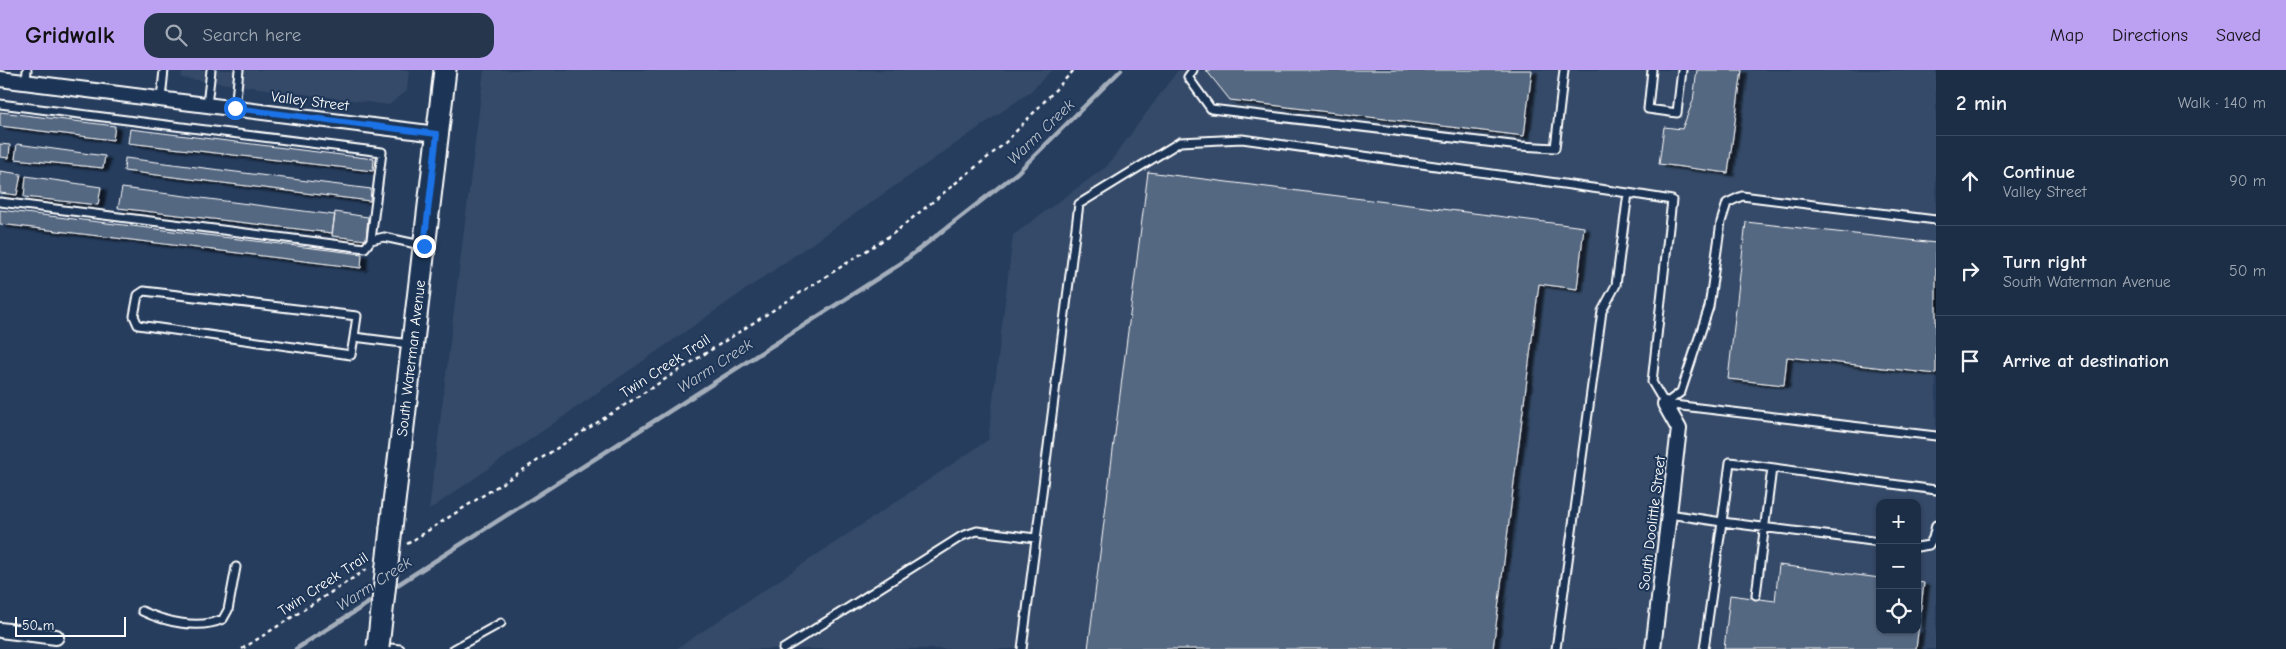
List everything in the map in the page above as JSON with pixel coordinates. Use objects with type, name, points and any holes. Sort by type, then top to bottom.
[{"type":"main road","name":"South Waterman Avenue","points":[[378,648],[445,70]]},
{"type":"street","name":"Valley Street","points":[[0,79],[26,76],[161,99],[437,134]]},
{"type":"street","name":"South Doolittle Street","points":[[1653,649],[1679,429],[1665,404]]},
{"type":"street","points":[[0,630],[56,637]]},
{"type":"lane","points":[[161,99],[164,70]]},
{"type":"lane","points":[[207,105],[211,70]]},
{"type":"lane","points":[[235,108],[239,70]]},
{"type":"lane","points":[[1193,70],[1188,77],[1211,109],[1520,146],[1555,148],[1564,70]]},
{"type":"lane","points":[[1652,70],[1648,109],[1677,112],[1682,70]]},
{"type":"lane","points":[[0,104],[382,152],[371,240],[369,245],[362,248],[268,234],[0,202]]},
{"type":"lane","points":[[1022,649],[1079,204],[1180,142],[1242,139],[1672,200],[1652,382],[1665,404]]},
{"type":"lane","points":[[1556,649],[1602,311],[1616,285],[1628,193]]},
{"type":"lane","points":[[1665,404],[1681,392],[1710,307],[1721,222],[1727,203],[1742,196],[1936,220]]},
{"type":"lane","points":[[371,240],[384,237],[424,246]]},
{"type":"lane","points":[[144,291],[357,316],[354,337],[351,355],[138,325],[134,316],[138,295],[144,291]]},
{"type":"lane","points":[[354,337],[412,344]]},
{"type":"lane","points":[[1665,404],[1936,436]]},
{"type":"lane","points":[[1704,649],[1730,462],[1936,490]]},
{"type":"lane","points":[[1756,595],[1772,468]]},
{"type":"lane","points":[[1669,514],[1876,541]]},
{"type":"lane","points":[[1921,546],[1929,545],[1936,525]]},
{"type":"lane","points":[[783,649],[962,536],[977,531],[1036,538]]},
{"type":"lane","points":[[142,611],[169,620],[211,625],[223,619],[230,600],[236,567]]},
{"type":"lane","points":[[454,649],[501,623]]},
{"type":"lane","points":[[378,648],[400,649]]},
{"type":"path","name":"Twin Creek Trail","points":[[401,548],[894,233],[1004,144],[1074,70]]},
{"type":"path","name":"Twin Creek Trail","points":[[242,649],[376,564]]},
{"type":"shaded area","points":[[182,70],[409,70],[407,91],[389,105],[181,78]]},
{"type":"shaded area","points":[[484,70],[1052,70],[1030,92],[429,510]]},
{"type":"shaded area","points":[[1178,70],[1936,70],[1936,649],[676,649],[988,440],[1013,235],[1107,166]]},
{"type":"building","points":[[1206,70],[1532,70],[1524,136],[1230,100]]},
{"type":"building","points":[[1697,70],[1742,70],[1728,173],[1659,164],[1664,127],[1682,129],[1693,101]]},
{"type":"building","points":[[0,112],[115,126],[113,140],[0,126]]},
{"type":"building","points":[[130,129],[374,159],[373,171],[128,143]]},
{"type":"building","points":[[0,144],[10,145],[9,158],[0,157]]},
{"type":"building","points":[[17,144],[105,156],[103,168],[15,159]]},
{"type":"building","points":[[125,158],[371,189],[370,201],[124,171]]},
{"type":"building","points":[[0,171],[21,174],[17,195],[0,193]]},
{"type":"building","points":[[1148,172],[1584,227],[1577,289],[1539,284],[1493,649],[1088,649]]},
{"type":"building","points":[[26,176],[101,187],[98,205],[24,197]]},
{"type":"building","points":[[122,188],[335,215],[332,233],[118,208]]},
{"type":"building","points":[[0,210],[362,254],[361,268],[0,224]]},
{"type":"building","points":[[335,212],[368,217],[366,240],[332,236]]},
{"type":"building","points":[[1746,222],[1936,243],[1936,374],[1787,357],[1784,385],[1728,379]]},
{"type":"building","points":[[1779,565],[1876,577],[1876,634],[1918,634],[1916,649],[1724,649],[1730,595],[1775,601]]},
{"type":"building","points":[[1921,583],[1924,583],[1921,608]]},
{"type":"waterway","name":"Warm Creek","points":[[391,589],[900,264],[1017,173],[1121,70]]},
{"type":"waterway","name":"Warm Creek","points":[[296,649],[376,598]]},
{"type":"route","points":[[235,108],[437,134],[424,246]]}]
